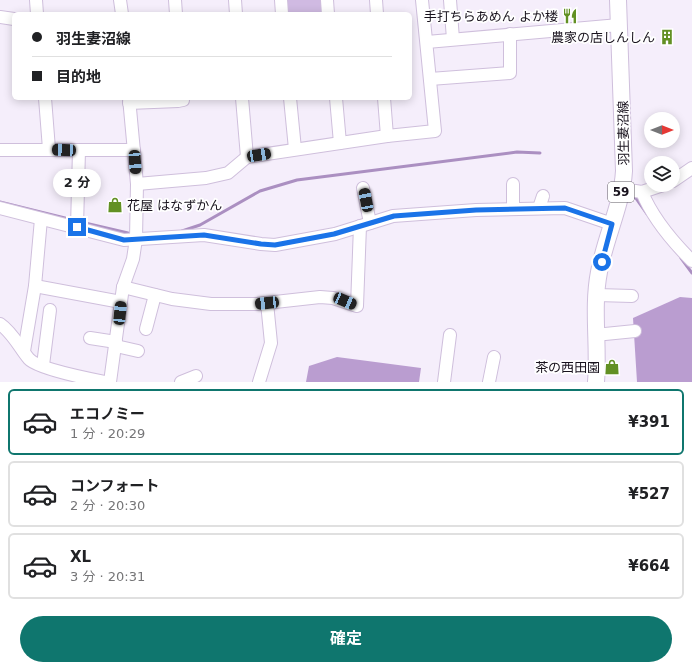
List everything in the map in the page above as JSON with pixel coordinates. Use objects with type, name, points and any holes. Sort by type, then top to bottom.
[{"type":"main road","name":"羽生妻沼線","points":[[596,382],[595,335],[599,273],[622,189],[625,150],[618,0]]},
{"type":"street","points":[[36,0],[38,12]]},
{"type":"street","points":[[120,0],[122,12]]},
{"type":"street","points":[[175,0],[176,12]]},
{"type":"street","points":[[235,0],[236,12]]},
{"type":"street","points":[[280,0],[282,12]]},
{"type":"street","points":[[327,0],[328,12]]},
{"type":"street","points":[[376,0],[377,12]]},
{"type":"street","points":[[136,184],[206,178],[228,173],[247,157],[387,136],[435,131],[422,0]]},
{"type":"street","points":[[450,0],[453,39]]},
{"type":"street","points":[[0,17],[12,19]]},
{"type":"street","points":[[427,42],[619,25]]},
{"type":"street","points":[[430,79],[510,73],[510,34]]},
{"type":"street","points":[[45,100],[49,149]]},
{"type":"street","points":[[110,382],[123,287],[136,245],[136,184],[129,101],[183,100]]},
{"type":"street","points":[[242,100],[247,157]]},
{"type":"street","points":[[290,100],[295,149]]},
{"type":"street","points":[[336,100],[340,144]]},
{"type":"street","points":[[384,100],[387,136]]},
{"type":"street","points":[[0,150],[134,150]]},
{"type":"street","points":[[77,227],[79,150]]},
{"type":"street","points":[[680,176],[692,168]]},
{"type":"street","points":[[513,184],[513,208]]},
{"type":"street","points":[[123,287],[155,295],[211,304],[267,303],[320,297],[333,298],[357,306],[365,225],[363,188]]},
{"type":"street","points":[[622,189],[642,192],[646,201],[661,223],[692,261]]},
{"type":"street","points":[[539,208],[543,196]]},
{"type":"street","points":[[0,208],[77,227],[124,240],[136,245],[204,235],[275,245],[334,234],[394,216],[513,208],[571,209],[612,224]]},
{"type":"street","points":[[24,351],[35,286],[41,219]]},
{"type":"street","points":[[35,286],[121,302]]},
{"type":"street","points":[[146,329],[155,295]]},
{"type":"street","points":[[597,295],[632,296]]},
{"type":"street","points":[[259,382],[271,343],[267,303]]},
{"type":"street","points":[[43,365],[50,310]]},
{"type":"street","points":[[0,324],[10,332],[30,360],[105,382]]},
{"type":"street","points":[[595,335],[635,331]]},
{"type":"street","points":[[444,382],[450,335]]},
{"type":"street","points":[[90,338],[138,351]]},
{"type":"street","points":[[488,382],[494,357]]},
{"type":"street","points":[[181,382],[196,376]]},
{"type":"shaded area","points":[[285,0],[323,0],[324,12],[286,12]]},
{"type":"shaded area","points":[[680,297],[692,298],[692,382],[637,382],[633,318]]},
{"type":"shaded area","points":[[337,357],[421,368],[419,382],[306,382],[309,366]]},
{"type":"waterway","points":[[182,231],[200,225],[260,191],[297,180],[517,152],[540,153]]},
{"type":"waterway","points":[[635,197],[647,214]]},
{"type":"waterway","points":[[0,202],[69,219]]},
{"type":"waterway","points":[[85,223],[128,233]]},
{"type":"waterway","points":[[681,258],[692,273]]},
{"type":"place","name":"手打ちらあめん よか楼","points":[[570,16]]},
{"type":"place","name":"農家の店しんしん","points":[[667,37]]},
{"type":"place","name":"花屋 はなずかん","points":[[115,205]]},
{"type":"place","name":"茶の西田園","points":[[612,367]]},
{"type":"route","points":[[77,227],[124,240],[204,235],[275,245],[334,234],[394,216],[515,208],[565,208],[612,224],[602,262]]}]
